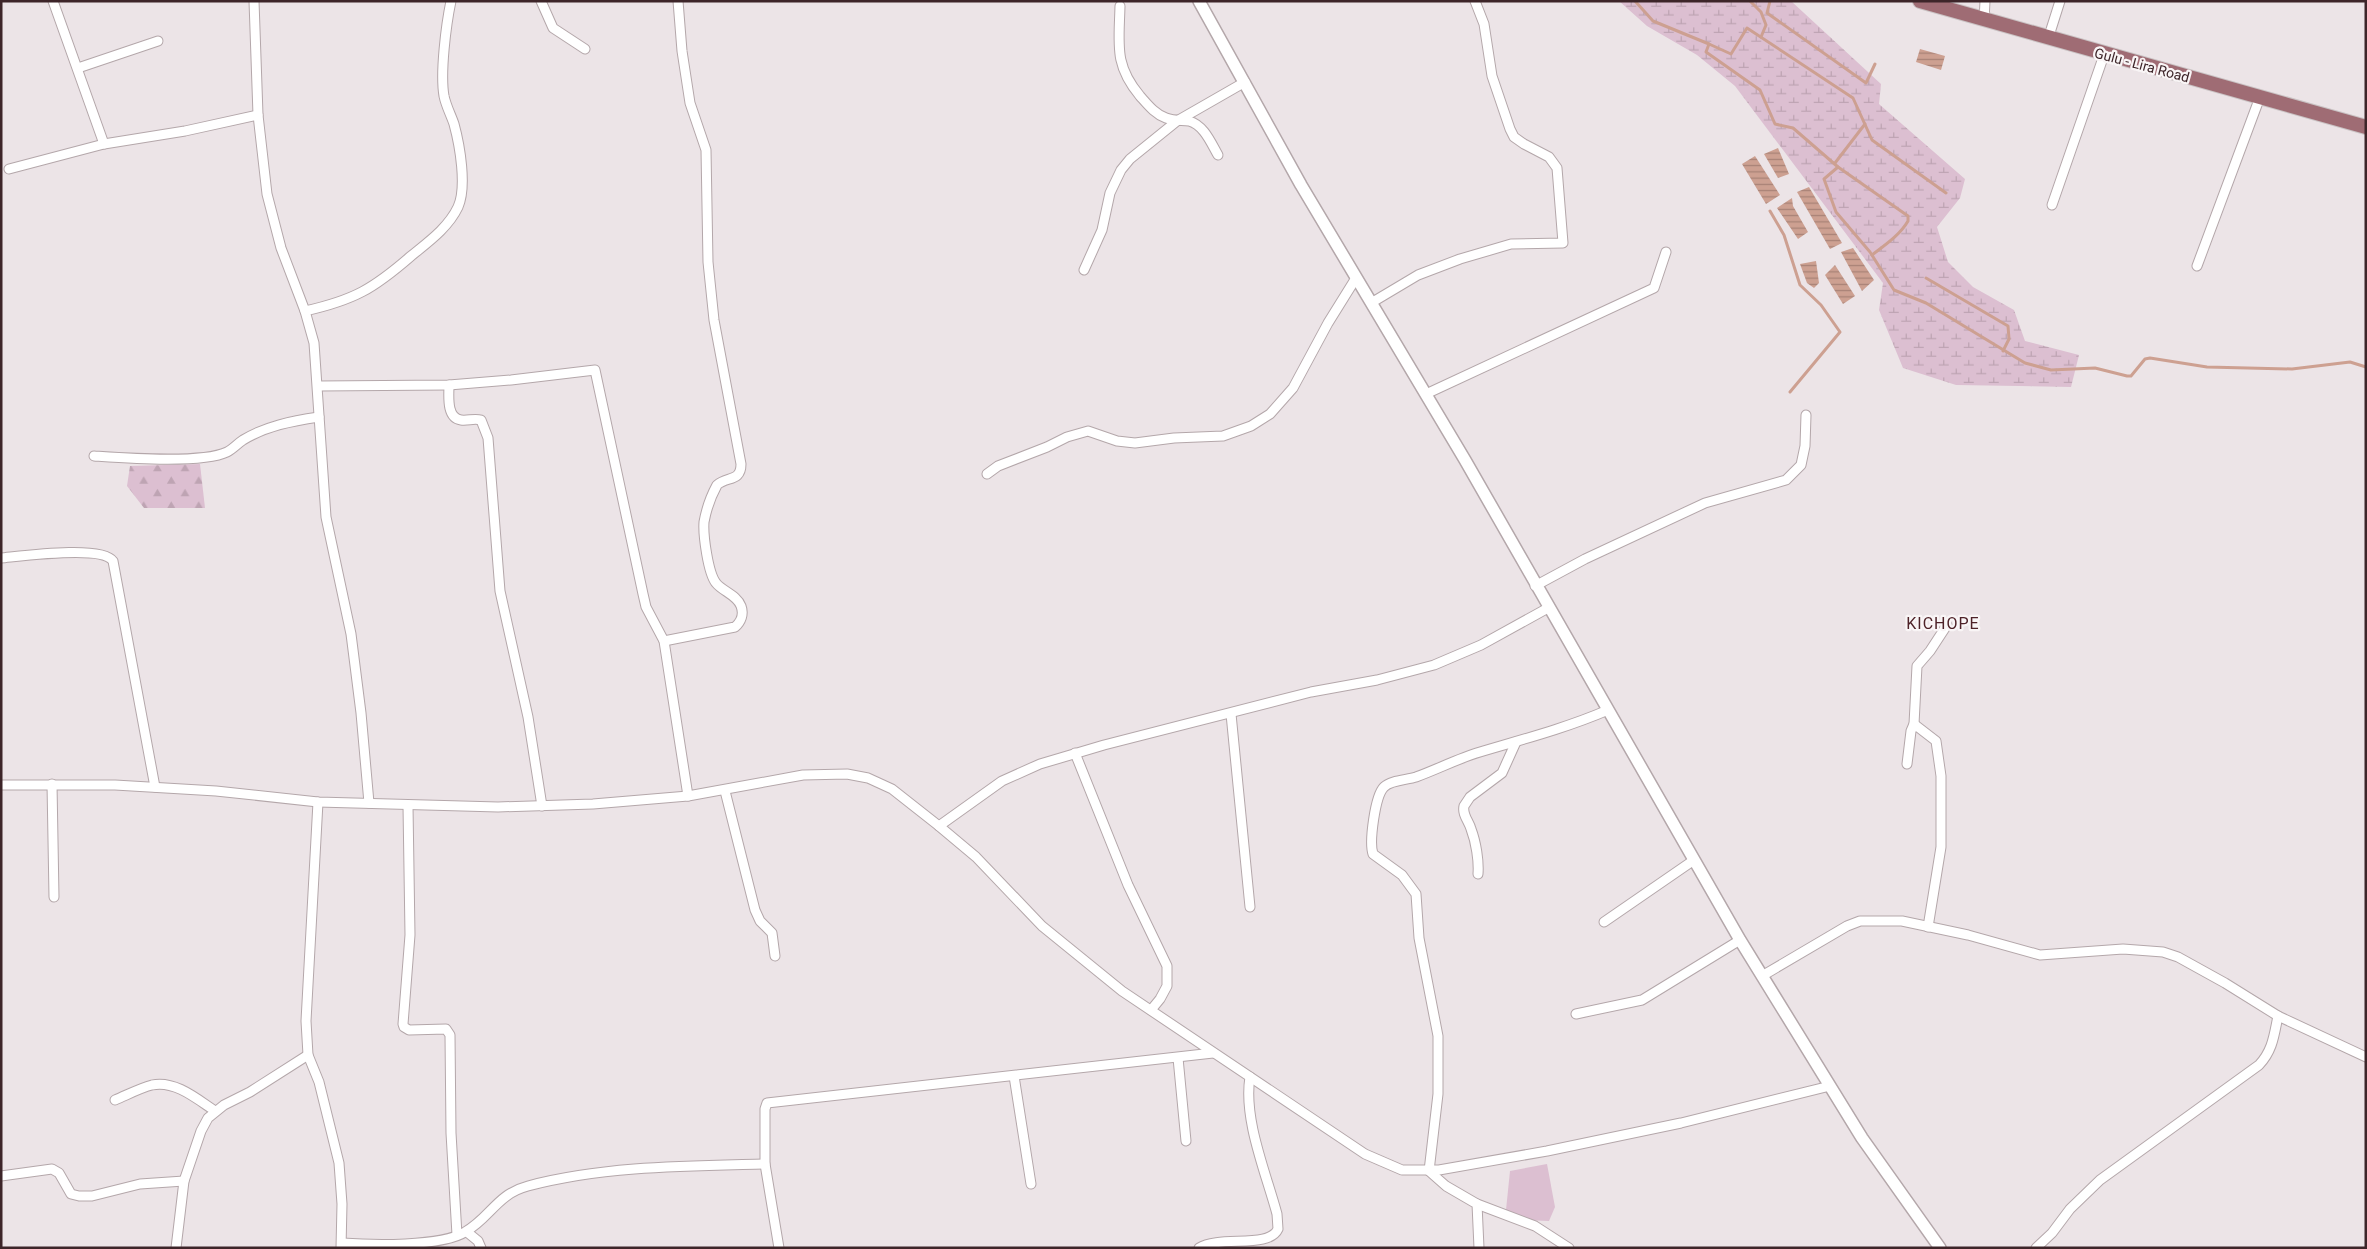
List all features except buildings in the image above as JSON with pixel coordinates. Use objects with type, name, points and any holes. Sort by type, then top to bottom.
[{"type":"main road","name":"Gulu - Lira Road","points":[[1920,1],[1984,21],[2366,128]]},
{"type":"street","points":[[53,1],[104,144]]},
{"type":"street","points":[[254,1],[258,115],[268,194],[274,223],[314,343],[326,517],[352,642],[369,803]]},
{"type":"street","points":[[304,310],[338,303],[375,286],[433,238],[445,226],[458,207],[462,196],[461,164],[454,125],[443,94],[445,46],[451,1]]},
{"type":"street","points":[[541,1],[553,28],[586,49]]},
{"type":"street","points":[[664,641],[734,626],[741,619],[742,611],[738,601],[719,587],[713,580],[704,528],[706,514],[717,486],[736,478],[740,474],[741,464],[714,320],[708,262],[706,150],[690,103],[682,51],[678,1]]},
{"type":"street","points":[[1199,1],[1301,185],[1426,394],[1740,940],[1862,1138],[1940,1248]]},
{"type":"street","points":[[1371,303],[1418,275],[1460,259],[1511,244],[1563,243],[1557,168],[1548,157],[1514,137],[1510,129],[1492,76],[1484,24],[1476,1]]},
{"type":"street","points":[[1984,21],[1985,1]]},
{"type":"street","points":[[2048,39],[2060,1]]},
{"type":"street","points":[[1120,6],[1120,57],[1125,77],[1150,108],[1167,119],[1188,121],[1202,130],[1218,155]]},
{"type":"street","points":[[78,68],[158,41]]},
{"type":"street","points":[[2052,205],[2104,55]]},
{"type":"street","points":[[1084,270],[1102,230],[1110,193],[1121,170],[1130,159],[1177,121],[1245,82]]},
{"type":"street","points":[[2197,266],[2260,98]]},
{"type":"street","points":[[9,169],[104,144],[185,131],[258,115]]},
{"type":"street","points":[[1426,394],[1654,288],[1666,252]]},
{"type":"street","points":[[987,474],[998,466],[1047,447],[1067,436],[1088,431],[1117,441],[1135,443],[1174,438],[1223,436],[1251,426],[1274,411],[1293,388],[1328,323],[1356,278]]},
{"type":"street","points":[[318,386],[449,385],[595,370],[646,607],[664,641],[688,796]]},
{"type":"street","points":[[449,385],[450,407],[453,415],[458,419],[481,420],[488,438],[500,591],[526,709],[542,806]]},
{"type":"street","points":[[1535,586],[1585,559],[1705,502],[1786,480],[1799,469],[1801,464],[1805,446],[1806,415]]},
{"type":"street","points":[[94,456],[146,459],[212,456],[227,452],[242,441],[284,422],[319,417]]},
{"type":"street","points":[[1,558],[83,553],[105,554],[113,561],[156,787]]},
{"type":"street","points":[[939,826],[1002,781],[1040,764],[1311,692],[1377,680],[1434,664],[1481,645],[1548,608]]},
{"type":"street","points":[[1907,764],[1911,731],[1914,724],[1917,666],[1948,625]]},
{"type":"street","points":[[1429,1171],[1438,1086],[1436,1025],[1420,938],[1416,894],[1402,876],[1373,854],[1371,848],[1380,793],[1387,785],[1410,779],[1479,752],[1575,724],[1608,710]]},
{"type":"street","points":[[1231,714],[1250,908]]},
{"type":"street","points":[[1914,724],[1936,741],[1941,776],[1941,847],[1928,927]]},
{"type":"street","points":[[1478,874],[1472,831],[1465,815],[1464,806],[1470,797],[1502,772],[1516,742]]},
{"type":"street","points":[[1075,754],[1128,885],[1167,966],[1167,986],[1151,1010]]},
{"type":"street","points":[[1,785],[52,784],[156,787],[216,791],[318,802],[408,806],[542,806],[688,796],[724,791],[803,775],[856,775],[880,782],[892,789],[939,826],[976,857],[1062,943],[1122,991],[1374,1160],[1402,1170],[1429,1171],[1547,1151],[1681,1123],[1830,1086]]},
{"type":"street","points":[[52,784],[54,897]]},
{"type":"street","points":[[724,791],[755,910],[760,921],[772,933],[776,956]]},
{"type":"street","points":[[318,802],[306,992],[308,1055],[319,1082],[339,1163],[341,1246],[424,1242],[467,1232],[501,1199],[515,1190],[527,1186],[624,1171],[765,1164]]},
{"type":"street","points":[[408,806],[410,935],[403,1024],[404,1028],[409,1030],[446,1029],[450,1035],[451,1133],[457,1235]]},
{"type":"street","points":[[1604,922],[1694,860]]},
{"type":"street","points":[[1762,976],[1847,926],[1860,921],[1902,921],[1968,934],[2040,955],[2123,949],[2163,952],[2178,957],[2225,983],[2278,1016],[2366,1057]]},
{"type":"street","points":[[1576,1014],[1642,1000],[1740,940]]},
{"type":"street","points":[[2036,1248],[2052,1232],[2070,1209],[2100,1180],[2259,1065],[2268,1056],[2273,1043],[2278,1016]]},
{"type":"street","points":[[779,1248],[765,1164],[765,1109],[767,1103],[1213,1053]]},
{"type":"street","points":[[176,1248],[184,1181],[201,1132],[208,1118],[215,1111],[308,1055]]},
{"type":"street","points":[[1178,1058],[1186,1141]]},
{"type":"street","points":[[1014,1076],[1031,1184]]},
{"type":"street","points":[[1199,1248],[1212,1243],[1260,1242],[1270,1239],[1278,1229],[1277,1214],[1250,1112],[1248,1092],[1250,1077]]},
{"type":"street","points":[[115,1100],[151,1085],[164,1084],[177,1087],[215,1111]]},
{"type":"street","points":[[1,1176],[52,1169],[59,1173],[69,1191],[75,1195],[85,1196],[140,1184],[184,1181]]},
{"type":"street","points":[[1429,1171],[1446,1186],[1477,1204],[1535,1226],[1570,1248]]},
{"type":"street","points":[[1477,1204],[1479,1248]]},
{"type":"street","points":[[467,1232],[478,1241],[481,1248]]},
{"type":"green space","points":[[1619,1],[1791,1],[1881,84],[1879,104],[1965,179],[1960,198],[1937,227],[1948,262],[1973,287],[2014,310],[2025,341],[2079,355],[2071,387],[1956,385],[1903,368],[1879,310],[1883,283],[1735,86],[1697,55],[1647,26]]},
{"type":"green space","points":[[200,464],[205,508],[144,508],[127,486],[130,466]]},
{"type":"green space","points":[[1547,1164],[1555,1207],[1549,1221],[1523,1220],[1506,1210],[1510,1171]]},
{"type":"shaded area","points":[[1920,49],[1945,56],[1941,70],[1916,62]]},
{"type":"shaded area","points":[[1778,148],[1789,174],[1778,178],[1764,154]]},
{"type":"shaded area","points":[[1755,156],[1780,195],[1766,204],[1742,164]]},
{"type":"shaded area","points":[[1809,187],[1842,243],[1830,249],[1797,192]]},
{"type":"shaded area","points":[[1792,198],[1793,206],[1808,232],[1798,239],[1777,208]]},
{"type":"shaded area","points":[[1853,248],[1874,280],[1862,291],[1841,252]]},
{"type":"shaded area","points":[[1816,261],[1819,283],[1814,288],[1807,283],[1800,264]]},
{"type":"shaded area","points":[[1835,265],[1855,296],[1843,304],[1825,275]]},
{"type":"waterway","points":[[1635,1],[1653,21],[1709,44],[1706,52],[1760,90],[1775,124],[1793,128],[1838,167],[1824,179],[1836,212],[1870,252],[1894,290],[1926,303],[2025,363],[2051,370],[2095,368],[2127,376],[2131,376],[2145,359],[2150,358],[2207,367],[2292,369],[2350,362],[2366,367]]},
{"type":"waterway","points":[[1750,1],[1761,12],[1766,25],[1761,37]]},
{"type":"waterway","points":[[1770,1],[1767,13],[1866,83],[1875,64]]},
{"type":"waterway","points":[[1709,44],[1731,54],[1747,28],[1853,98],[1872,140],[1946,193]]},
{"type":"waterway","points":[[1835,163],[1865,124]]},
{"type":"waterway","points":[[1838,167],[1908,216],[1908,221],[1901,231],[1872,255]]},
{"type":"waterway","points":[[1770,211],[1784,235],[1800,285],[1821,305],[1840,332],[1790,392]]},
{"type":"waterway","points":[[1926,278],[2008,326],[2009,339],[2003,351]]},
{"type":"district","name":"KICHOPE","points":[[1943,623]]}]
